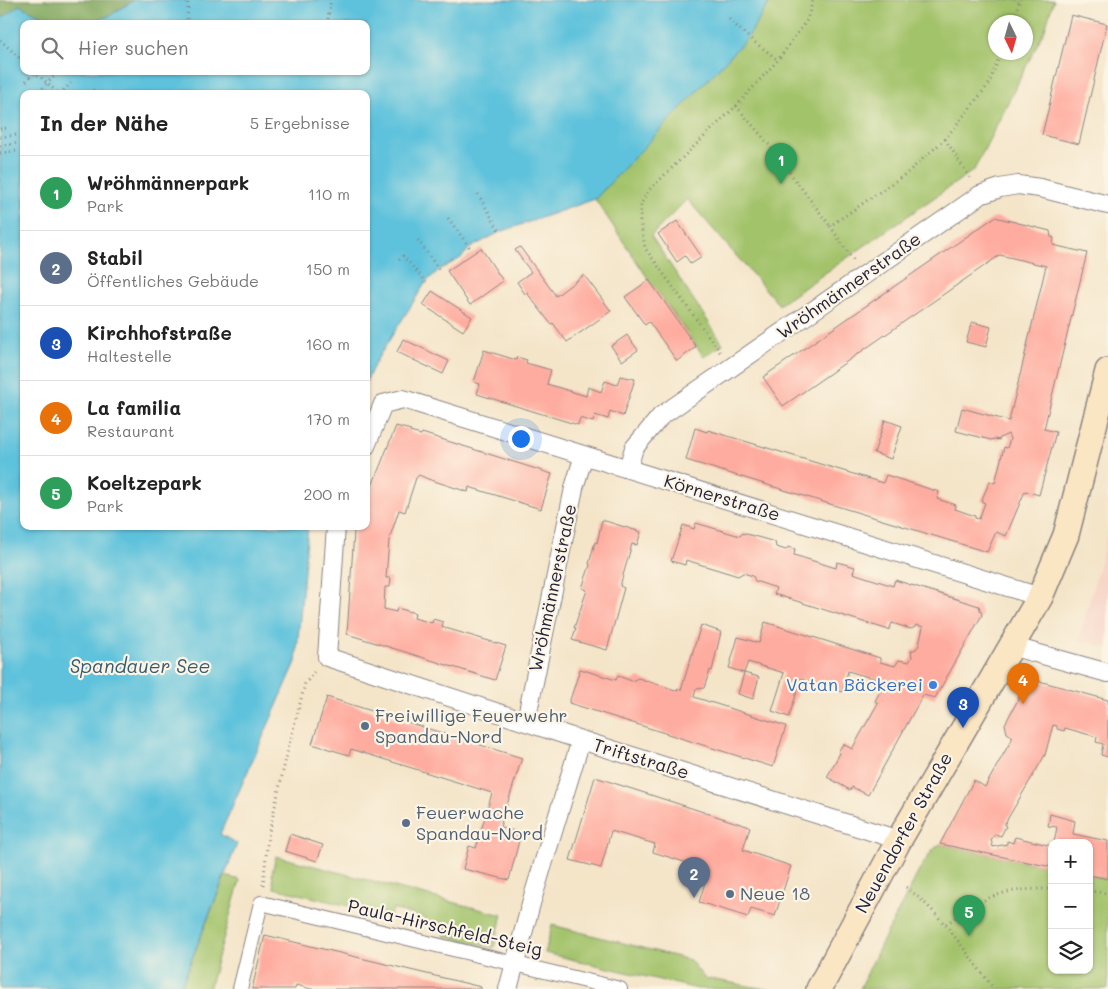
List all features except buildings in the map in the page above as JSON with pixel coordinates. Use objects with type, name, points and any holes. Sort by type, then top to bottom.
[{"type":"main road","name":"Neuendorfer Straße","points":[[819,989],[899,840],[1040,597],[1066,535],[1108,371]]},
{"type":"street","name":"Wröhmännerstraße","points":[[628,468],[634,448],[661,416],[980,195],[1000,188],[1018,185],[1040,188],[1108,205]]},
{"type":"street","name":"Körnerstraße","points":[[370,436],[383,404],[403,399],[1040,597]]},
{"type":"street","name":"Wröhmännerstraße","points":[[526,721],[574,488],[584,455]]},
{"type":"street","name":"Triftstraße","points":[[336,530],[328,657],[581,740],[899,840]]},
{"type":"street","points":[[1010,646],[1108,674]]},
{"type":"street","points":[[508,989],[581,740]]},
{"type":"street","points":[[240,989],[262,904]]},
{"type":"street","name":"Paula-Hirschfeld-Steig","points":[[262,904],[620,989]]},
{"type":"path","points":[[187,20],[188,0]]},
{"type":"path","points":[[328,20],[331,0]]},
{"type":"path","points":[[721,354],[645,248],[640,221],[641,204],[648,191],[736,106],[778,60],[807,20],[813,0]]},
{"type":"path","points":[[1015,15],[1020,0]]},
{"type":"path","points":[[730,19],[748,37],[778,60]]},
{"type":"path","points":[[0,40],[20,58]]},
{"type":"path","points":[[830,226],[907,173],[945,139],[989,84],[997,60]]},
{"type":"path","points":[[26,81],[31,75]]},
{"type":"path","points":[[39,75],[56,90]]},
{"type":"path","points":[[41,90],[55,75]]},
{"type":"path","points":[[64,90],[71,82]]},
{"type":"path","points":[[736,106],[766,141],[830,226],[854,262]]},
{"type":"path","points":[[0,129],[7,128]]},
{"type":"path","points":[[0,137],[16,135]]},
{"type":"path","points":[[945,139],[971,181]]},
{"type":"path","points":[[0,146],[18,143]]},
{"type":"path","points":[[0,153],[18,151]]},
{"type":"path","points":[[478,194],[500,232]]},
{"type":"path","points":[[448,218],[470,248]]},
{"type":"path","points":[[418,240],[439,270]]},
{"type":"path","points":[[399,260],[403,256],[426,282]]},
{"type":"path","points":[[262,904],[268,837],[305,684],[316,671]]},
{"type":"path","points":[[906,887],[946,924],[994,989]]},
{"type":"path","points":[[946,924],[971,906],[996,894],[1025,888],[1048,889]]},
{"type":"path","points":[[1093,891],[1108,893]]},
{"type":"shaded area","points":[[1108,532],[1108,648],[1079,640]]},
{"type":"green space","points":[[0,0],[134,0],[109,16],[96,20],[50,20],[19,5],[0,20]]},
{"type":"green space","points":[[771,0],[1054,0],[1045,29],[1033,53],[1033,15],[988,15],[988,60],[1029,60],[974,170],[779,305],[687,199],[651,236],[723,344],[704,357],[649,280],[595,199],[751,32]]},
{"type":"green space","points":[[940,844],[1048,866],[1048,974],[1093,974],[1093,876],[1108,879],[1108,989],[860,989],[919,871],[934,849]]},
{"type":"green space","points":[[276,856],[502,915],[494,948],[444,936],[445,929],[424,924],[425,918],[393,909],[390,916],[274,888],[272,873]]},
{"type":"green space","points":[[225,876],[240,880],[209,989],[180,989]]},
{"type":"green space","points":[[552,925],[690,960],[704,978],[766,989],[698,989],[545,953]]},
{"type":"water","name":"Spandauer See","points":[[134,0],[771,0],[748,37],[595,199],[500,232],[470,248],[461,258],[439,270],[426,282],[370,374],[370,90],[20,90],[20,530],[308,530],[296,662],[220,834],[237,844],[180,989],[0,989],[0,20],[19,5],[50,20],[20,20],[20,75],[370,75],[370,20],[96,20],[109,16]]},
{"type":"place","name":"Wröhmännerpark","points":[[781,184]]},
{"type":"place","name":"Vatan Bäckerei","points":[[933,685]]},
{"type":"place","name":"La familia","points":[[1023,704]]},
{"type":"place","name":"Freiwillige Feuerwehr Spandau-Nord","points":[[365,726]]},
{"type":"place","name":"Kirchhofstraße","points":[[963,728]]},
{"type":"place","name":"Feuerwache Spandau-Nord","points":[[406,823]]},
{"type":"place","name":"Neue 18","points":[[730,894]]},
{"type":"place","name":"Stabil","points":[[694,898]]},
{"type":"place","name":"Koeltzepark","points":[[969,936]]}]
